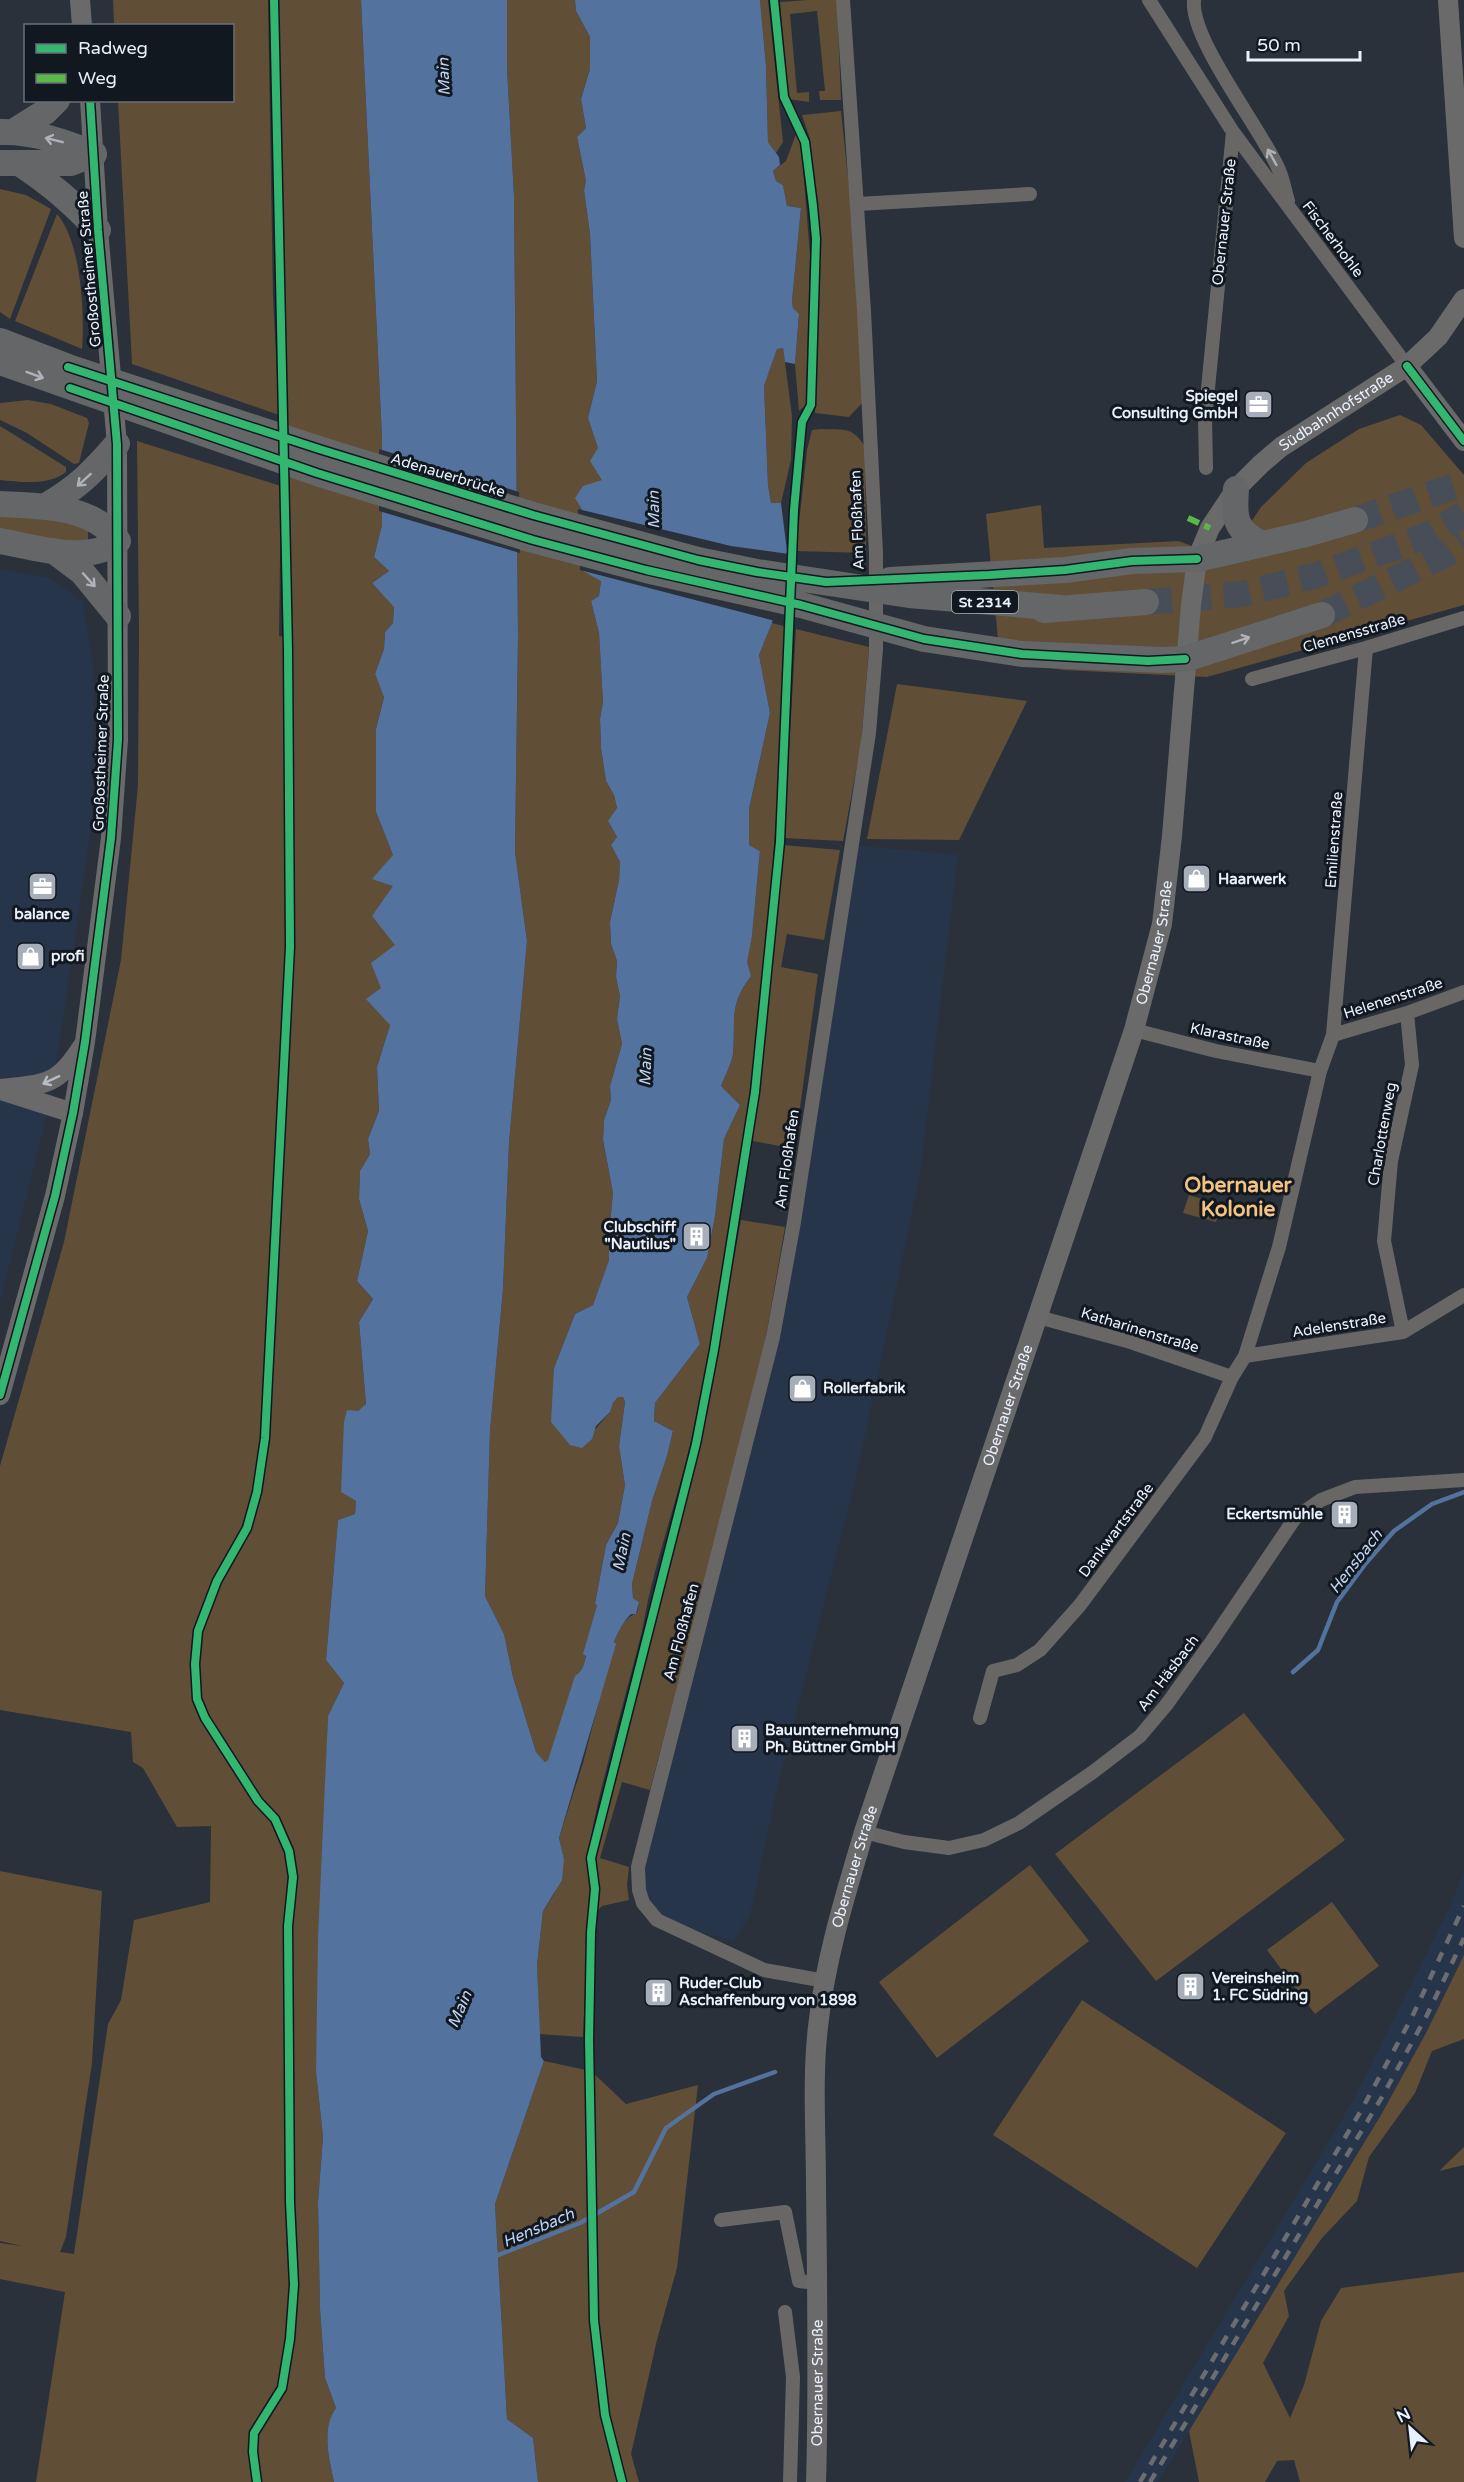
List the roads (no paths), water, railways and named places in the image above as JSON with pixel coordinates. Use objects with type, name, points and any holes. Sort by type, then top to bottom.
[{"type":"highway","points":[[6,132],[45,112],[55,102]]},
{"type":"highway","points":[[6,132],[68,143],[94,154]]},
{"type":"highway","points":[[10,163],[71,163],[94,154]]},
{"type":"highway","points":[[10,163],[60,191],[98,230]]},
{"type":"highway","points":[[0,341],[69,377],[348,482],[533,540],[646,570],[801,605],[934,641],[1022,654],[1148,661],[1185,659],[1322,615]]},
{"type":"highway","points":[[0,362],[69,377]]},
{"type":"highway","name":"Adenauerbrücke","points":[[69,377],[319,449],[533,515],[698,560],[826,582]]},
{"type":"highway","points":[[44,507],[71,492],[94,471],[117,444]]},
{"type":"highway","points":[[1236,489],[1234,513],[1240,530],[1262,544]]},
{"type":"highway","points":[[0,504],[44,507],[98,521],[109,528],[118,541],[99,552],[54,551],[0,541]]},
{"type":"highway","points":[[826,582],[1065,570],[1208,556],[1306,534],[1355,520]]},
{"type":"highway","points":[[54,551],[82,572],[118,616]]},
{"type":"highway","name":"St 2314","points":[[826,582],[909,595],[1061,609]]},
{"type":"highway","name":"St 2314","points":[[801,605],[1007,614],[1146,602]]},
{"type":"main road","points":[[80,0],[82,24]]},
{"type":"main road","points":[[1448,0],[1464,238]]},
{"type":"main road","name":"Großostheimer Straße","points":[[0,1395],[55,1196],[73,1113],[85,1042],[111,838],[118,740],[117,444],[98,230],[90,102]]},
{"type":"main road","name":"Südbahnhofstraße","points":[[1210,528],[1236,489],[1281,447],[1407,366],[1438,337],[1464,299]]},
{"type":"main road","points":[[1407,366],[1464,441]]},
{"type":"main road","name":"Obernauer Straße","points":[[816,2482],[818,2028],[834,1935],[864,1832],[1134,1030],[1162,924],[1176,791],[1185,659],[1208,556],[1210,528]]},
{"type":"main road","points":[[0,1089],[41,1085],[59,1077],[71,1065],[85,1042]]},
{"type":"main road","points":[[0,1089],[73,1113]]},
{"type":"street","name":"Am Floßhafen","points":[[825,1981],[764,1970],[657,1920],[643,1903],[639,1890],[638,1867],[773,1337],[795,1216],[868,733],[876,649],[876,553],[858,204],[843,0]]},
{"type":"street","points":[[1149,0],[1233,132]]},
{"type":"street","points":[[1194,0],[1193,8],[1207,48],[1279,169],[1292,212]]},
{"type":"street","name":"Fischerhohle","points":[[1233,132],[1407,366]]},
{"type":"street","name":"Obernauer Straße","points":[[1206,468],[1205,419],[1233,132]]},
{"type":"street","points":[[858,204],[1030,194]]},
{"type":"street","name":"Clemensstraße","points":[[1252,679],[1464,618]]},
{"type":"street","name":"Emilienstraße","points":[[1320,1071],[1333,1035],[1346,905],[1366,648]]},
{"type":"street","name":"Helenenstraße","points":[[1333,1035],[1464,992]]},
{"type":"street","name":"Charlottenweg","points":[[1402,1332],[1384,1241],[1391,1161],[1412,1065],[1407,1012]]},
{"type":"street","name":"Klarastraße","points":[[1134,1030],[1216,1051],[1320,1071]]},
{"type":"street","name":"Dankwartstraße","points":[[980,1718],[993,1671],[1017,1665],[1040,1650],[1080,1605],[1205,1437],[1232,1377],[1245,1356],[1279,1247],[1320,1071]]},
{"type":"street","name":"Adelenstraße","points":[[1245,1356],[1402,1332],[1464,1296]]},
{"type":"street","name":"Katharinenstraße","points":[[1038,1317],[1127,1341],[1232,1377]]},
{"type":"street","name":"Am Häsbach","points":[[864,1832],[904,1842],[949,1848],[984,1840],[1019,1823],[1094,1772],[1140,1736],[1167,1704],[1212,1641],[1295,1518],[1322,1500],[1355,1487],[1464,1480]]},
{"type":"street","points":[[721,2220],[785,2212],[799,2281],[817,2283]]},
{"type":"street","name":"Obernauer Straße","points":[[785,2312],[793,2377],[790,2482]]},
{"type":"water","name":"Main","points":[[361,0],[507,0],[507,68],[514,196],[518,635],[515,852],[527,941],[509,1143],[503,1289],[490,1431],[485,1596],[504,1634],[513,1677],[536,1752],[545,1762],[548,1760],[575,1676],[585,1662],[586,1656],[583,1654],[597,1605],[595,1604],[606,1545],[618,1523],[625,1485],[619,1446],[625,1402],[623,1397],[618,1397],[613,1403],[610,1412],[596,1426],[592,1439],[582,1448],[570,1445],[551,1422],[554,1368],[575,1314],[593,1305],[609,1260],[613,1193],[603,1140],[604,1120],[611,1100],[610,1086],[622,1044],[617,1019],[620,996],[616,977],[617,961],[611,944],[610,922],[619,880],[620,862],[611,845],[617,837],[608,821],[617,808],[614,795],[606,781],[601,748],[600,719],[603,702],[599,633],[591,601],[599,596],[601,581],[583,571],[583,511],[575,498],[583,486],[602,480],[590,461],[598,448],[588,418],[597,381],[590,234],[584,190],[586,181],[577,137],[586,128],[581,99],[590,69],[590,37],[576,11],[575,0],[760,0],[766,66],[768,142],[779,157],[780,165],[773,171],[776,181],[783,185],[787,206],[801,208],[792,301],[793,308],[799,314],[795,364],[785,362],[783,348],[777,349],[764,386],[768,485],[771,503],[781,503],[787,551],[772,623],[759,655],[770,713],[749,809],[749,845],[760,851],[752,936],[747,962],[751,976],[736,1005],[733,1054],[721,1086],[740,1105],[724,1139],[715,1216],[707,1258],[687,1297],[700,1344],[655,1403],[654,1421],[673,1431],[652,1501],[632,1584],[633,1598],[639,1602],[636,1614],[631,1614],[626,1620],[614,1642],[616,1644],[559,1838],[564,1859],[562,1880],[543,1911],[537,1965],[541,2057],[544,2061],[495,2204],[507,2419],[533,2438],[538,2482],[334,2482],[327,2434],[331,2416],[336,2408],[325,2378],[320,2309],[318,2202],[323,2137],[316,2072],[318,1938],[328,1716],[344,1683],[326,1660],[338,1520],[355,1514],[356,1501],[341,1492],[344,1422],[347,1410],[358,1411],[366,1404],[359,1322],[373,1299],[357,1281],[368,1231],[359,1199],[360,1171],[370,1154],[368,1139],[379,1111],[377,1067],[390,1025],[366,999],[381,988],[371,963],[395,945],[372,916],[393,886],[372,879],[393,855],[376,812],[376,729],[384,697],[375,674],[384,649],[385,632],[393,623],[394,607],[372,583],[389,571],[374,557],[382,525],[382,438]]},
{"type":"waterway","name":"Hensbach","points":[[1293,1672],[1318,1650],[1337,1602],[1366,1563],[1394,1531],[1432,1504],[1464,1492]]},
{"type":"waterway","name":"Hensbach","points":[[493,2257],[580,2223],[634,2192],[666,2128],[714,2094],[775,2072]]},
{"type":"tunnel","points":[[1355,520],[1464,483]]},
{"type":"tunnel","points":[[1146,602],[1242,594],[1317,575],[1426,536],[1464,514]]},
{"type":"tunnel","points":[[1322,615],[1444,555],[1464,542]]},
{"type":"railway","points":[[1140,2482],[1362,2109],[1412,2017],[1464,1906]]},
{"type":"railway","points":[[1150,2482],[1382,2097],[1427,2015],[1464,1938]]},
{"type":"place","name":"Spiegel Consulting GmbH","points":[[1259,405]]},
{"type":"place","name":"Haarwerk","points":[[1197,879]]},
{"type":"place","name":"balance","points":[[42,887]]},
{"type":"place","name":"profi","points":[[30,956]]},
{"type":"place","name":"Clubschiff \"Nautilus\"","points":[[697,1236]]},
{"type":"place","name":"Rollerfabrik","points":[[802,1388]]},
{"type":"place","name":"Eckertsmühle","points":[[1344,1514]]},
{"type":"place","name":"Bauunternehmung Ph. Büttner GmbH","points":[[744,1739]]},
{"type":"place","name":"Vereinsheim 1. FC Südring","points":[[1191,1987]]},
{"type":"place","name":"Ruder-Club Aschaffenburg von 1898","points":[[658,1992]]},
{"type":"district","name":"Obernauer Kolonie","points":[[1238,1197]]}]
